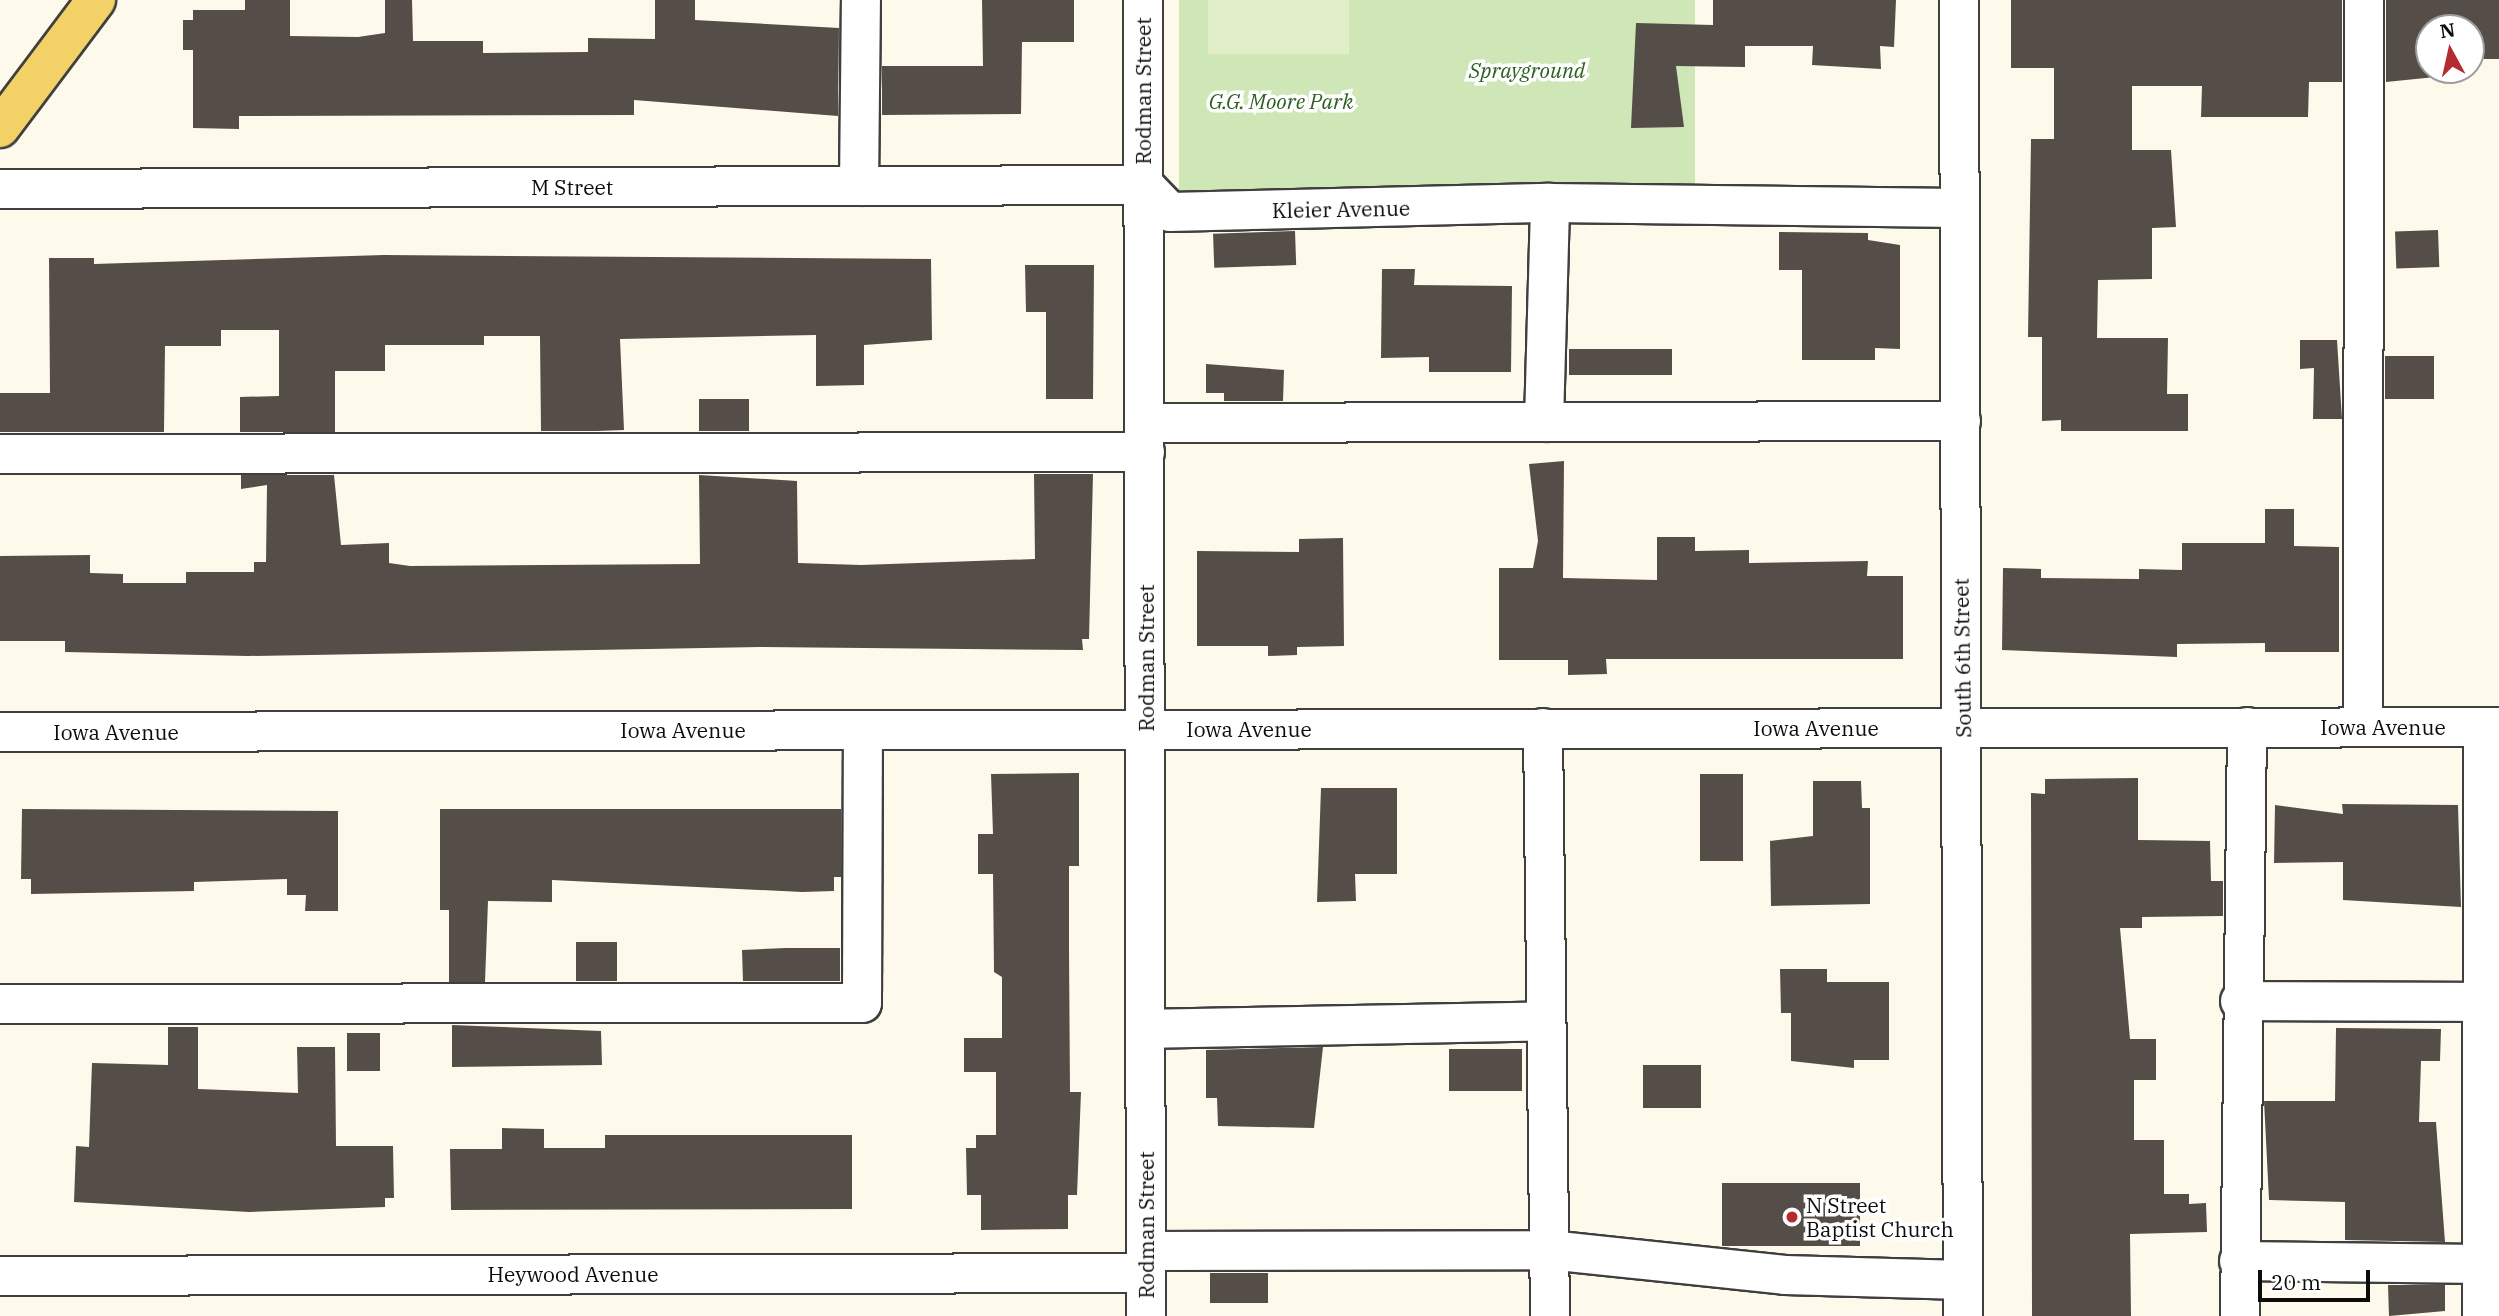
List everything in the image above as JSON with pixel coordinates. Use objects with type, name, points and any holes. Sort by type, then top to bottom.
[{"type":"main road","points":[[0,128],[96,0]]},
{"type":"street","points":[[859,186],[861,0]]},
{"type":"street","name":"Rodman Street","points":[[1143,0],[1146,1316]]},
{"type":"street","name":"South 6th Street","points":[[1959,0],[1963,1298]]},
{"type":"street","points":[[2363,727],[2364,0]]},
{"type":"street","name":"M Street","points":[[0,189],[1144,185]]},
{"type":"street","name":"Kleier Avenue","points":[[1144,185],[1170,212],[1550,203],[1960,208]]},
{"type":"street","points":[[1544,422],[1550,203]]},
{"type":"street","points":[[0,454],[1145,438],[1544,422],[1961,421]]},
{"type":"street","points":[[2240,1316],[2240,1002],[2247,727]]},
{"type":"street","points":[[2482,1316],[2482,1002],[2491,727]]},
{"type":"street","name":"Iowa Avenue","points":[[0,732],[2491,727]]},
{"type":"street","points":[[1543,728],[1550,1316]]},
{"type":"street","points":[[0,1004],[862,1003],[863,730]]},
{"type":"street","points":[[2240,1002],[2482,1002]]},
{"type":"street","points":[[1146,1029],[1546,1021]]},
{"type":"street","name":"Heywood Avenue","points":[[0,1276],[1146,1262],[1549,1250],[1785,1275],[1963,1298]]},
{"type":"street","points":[[2239,1261],[2482,1264]]},
{"type":"green space","name":"G.G. Moore Park","points":[[1179,0],[1695,0],[1695,200],[1179,200]]},
{"type":"green space","points":[[1208,0],[1349,0],[1349,54],[1208,54]]},
{"type":"building","points":[[245,0],[290,0],[290,36],[358,37],[385,33],[385,0],[412,0],[413,41],[483,41],[483,53],[588,52],[588,38],[655,39],[655,0],[695,0],[695,20],[839,28],[838,116],[634,100],[634,115],[239,116],[239,129],[193,128],[193,50],[183,50],[183,20],[193,20],[193,10],[245,10]]},
{"type":"building","points":[[982,0],[1074,0],[1074,42],[1022,42],[1021,114],[882,115],[882,66],[983,66]]},
{"type":"building","points":[[1713,0],[1896,0],[1894,47],[1880,46],[1881,69],[1812,65],[1813,46],[1745,46],[1745,67],[1676,66],[1684,127],[1631,128],[1636,23],[1713,25]]},
{"type":"building","points":[[2011,0],[2342,0],[2342,82],[2309,82],[2308,117],[2201,117],[2202,86],[2132,86],[2132,150],[2171,150],[2176,227],[2152,228],[2152,279],[2098,280],[2097,338],[2168,338],[2167,394],[2188,394],[2188,431],[2061,431],[2061,420],[2042,421],[2042,337],[2028,337],[2031,139],[2054,139],[2054,68],[2011,68]]},
{"type":"building","points":[[2386,0],[2499,0],[2499,59],[2485,59],[2485,14],[2415,14],[2415,79],[2386,82]]},
{"type":"building","points":[[2438,230],[2439,267],[2396,268],[2395,232]]},
{"type":"building","points":[[1295,231],[1296,265],[1214,268],[1213,234]]},
{"type":"building","points":[[1779,232],[1868,233],[1868,240],[1900,245],[1900,349],[1875,348],[1875,360],[1802,360],[1802,270],[1779,270]]},
{"type":"building","points":[[384,255],[931,259],[932,340],[864,345],[864,385],[816,386],[816,335],[620,339],[624,430],[597,431],[541,431],[540,336],[484,336],[484,345],[385,345],[385,371],[335,371],[335,432],[240,432],[240,397],[279,396],[279,330],[221,330],[221,346],[165,346],[164,432],[0,432],[0,393],[50,393],[49,258],[94,258],[94,264]]},
{"type":"building","points":[[1025,265],[1094,265],[1093,399],[1046,399],[1046,312],[1026,312]]},
{"type":"building","points":[[1382,269],[1415,269],[1414,285],[1512,286],[1511,372],[1429,372],[1429,357],[1381,358]]},
{"type":"building","points":[[2300,340],[2337,340],[2342,419],[2313,419],[2314,368],[2300,369]]},
{"type":"building","points":[[1569,349],[1672,349],[1672,375],[1569,375]]},
{"type":"building","points":[[2385,356],[2434,356],[2434,399],[2385,399]]},
{"type":"building","points":[[1206,364],[1284,370],[1283,401],[1224,401],[1224,393],[1206,393]]},
{"type":"building","points":[[699,399],[749,399],[749,431],[699,431]]},
{"type":"building","points":[[1564,461],[1563,578],[1657,580],[1657,537],[1695,537],[1695,551],[1749,550],[1749,563],[1868,561],[1867,576],[1903,576],[1903,659],[1606,659],[1607,674],[1568,675],[1568,660],[1499,660],[1499,568],[1533,568],[1538,541],[1529,464]]},
{"type":"building","points":[[1034,474],[1093,474],[1089,639],[1082,639],[1083,650],[760,647],[248,656],[65,652],[65,641],[0,641],[0,556],[90,555],[90,573],[123,574],[123,583],[186,583],[186,572],[254,572],[254,562],[266,562],[267,485],[241,489],[241,475],[334,475],[341,545],[389,543],[389,563],[410,566],[700,564],[699,475],[797,481],[798,563],[861,565],[1035,559]]},
{"type":"building","points":[[2265,509],[2294,509],[2294,546],[2339,547],[2339,652],[2265,652],[2265,643],[2177,644],[2177,657],[2002,650],[2003,568],[2041,569],[2041,578],[2139,579],[2139,569],[2182,570],[2182,543],[2265,543]]},
{"type":"building","points":[[1343,538],[1344,646],[1297,647],[1297,655],[1268,656],[1268,646],[1197,646],[1197,551],[1299,552],[1299,539]]},
{"type":"building","points":[[1079,773],[1079,866],[1069,866],[1070,1092],[1081,1092],[1077,1195],[1068,1195],[1068,1229],[981,1230],[981,1195],[967,1195],[966,1148],[976,1148],[976,1135],[996,1135],[996,1072],[964,1072],[964,1038],[1002,1038],[1002,977],[994,972],[993,874],[978,874],[978,834],[993,834],[991,774]]},
{"type":"building","points":[[1700,774],[1743,774],[1743,861],[1700,861]]},
{"type":"building","points":[[2138,778],[2138,840],[2210,841],[2211,881],[2223,881],[2223,916],[2142,917],[2142,928],[2120,928],[2130,1039],[2156,1039],[2156,1080],[2134,1080],[2134,1140],[2164,1140],[2164,1194],[2189,1194],[2189,1204],[2206,1203],[2207,1232],[2130,1234],[2131,1316],[2032,1316],[2031,793],[2045,794],[2045,779]]},
{"type":"building","points":[[1813,781],[1861,781],[1862,808],[1870,808],[1870,904],[1771,906],[1770,841],[1813,836]]},
{"type":"building","points":[[1321,788],[1397,788],[1397,874],[1355,874],[1356,901],[1317,902]]},
{"type":"building","points":[[2342,804],[2458,805],[2461,907],[2343,900],[2343,862],[2274,863],[2275,805],[2343,814]]},
{"type":"building","points":[[22,809],[338,811],[338,911],[305,911],[306,895],[287,895],[287,879],[194,882],[194,891],[31,894],[31,879],[21,879]]},
{"type":"building","points":[[440,809],[841,809],[841,877],[834,877],[834,891],[802,892],[552,880],[552,902],[488,901],[485,982],[449,982],[449,910],[440,910]]},
{"type":"building","points":[[576,942],[617,942],[617,981],[576,981]]},
{"type":"building","points":[[840,948],[840,981],[743,981],[742,950]]},
{"type":"building","points":[[1780,969],[1827,969],[1827,982],[1889,982],[1889,1060],[1854,1060],[1854,1068],[1791,1061],[1791,1013],[1781,1013]]},
{"type":"building","points":[[452,1025],[601,1031],[602,1065],[452,1067]]},
{"type":"building","points":[[168,1027],[198,1027],[198,1089],[298,1093],[297,1047],[335,1047],[336,1146],[393,1146],[394,1198],[385,1198],[385,1207],[249,1212],[74,1202],[76,1146],[89,1147],[92,1063],[168,1065]]},
{"type":"building","points":[[2336,1028],[2441,1029],[2440,1061],[2421,1061],[2419,1122],[2436,1122],[2445,1242],[2345,1240],[2345,1202],[2269,1200],[2264,1101],[2335,1101]]},
{"type":"building","points":[[347,1033],[380,1033],[380,1071],[347,1071]]},
{"type":"building","points":[[1323,1047],[1314,1128],[1218,1126],[1217,1098],[1206,1098],[1206,1050]]},
{"type":"building","points":[[1449,1049],[1522,1049],[1522,1091],[1449,1091]]},
{"type":"building","points":[[1643,1065],[1701,1065],[1701,1108],[1643,1108]]},
{"type":"building","points":[[502,1128],[544,1129],[544,1148],[605,1148],[605,1135],[852,1135],[852,1209],[451,1210],[450,1149],[502,1149]]},
{"type":"building","name":"N Street Baptist Church","points":[[1722,1183],[1860,1183],[1860,1246],[1722,1246]]},
{"type":"building","points":[[1210,1273],[1268,1273],[1268,1303],[1210,1303]]},
{"type":"building","points":[[2388,1285],[2445,1285],[2445,1311],[2389,1316]]},
{"type":"place","name":"N Street Baptist Church","points":[[1792,1217]]},
{"type":"park label","name":"Sprayground","points":[[1527,70]]}]
